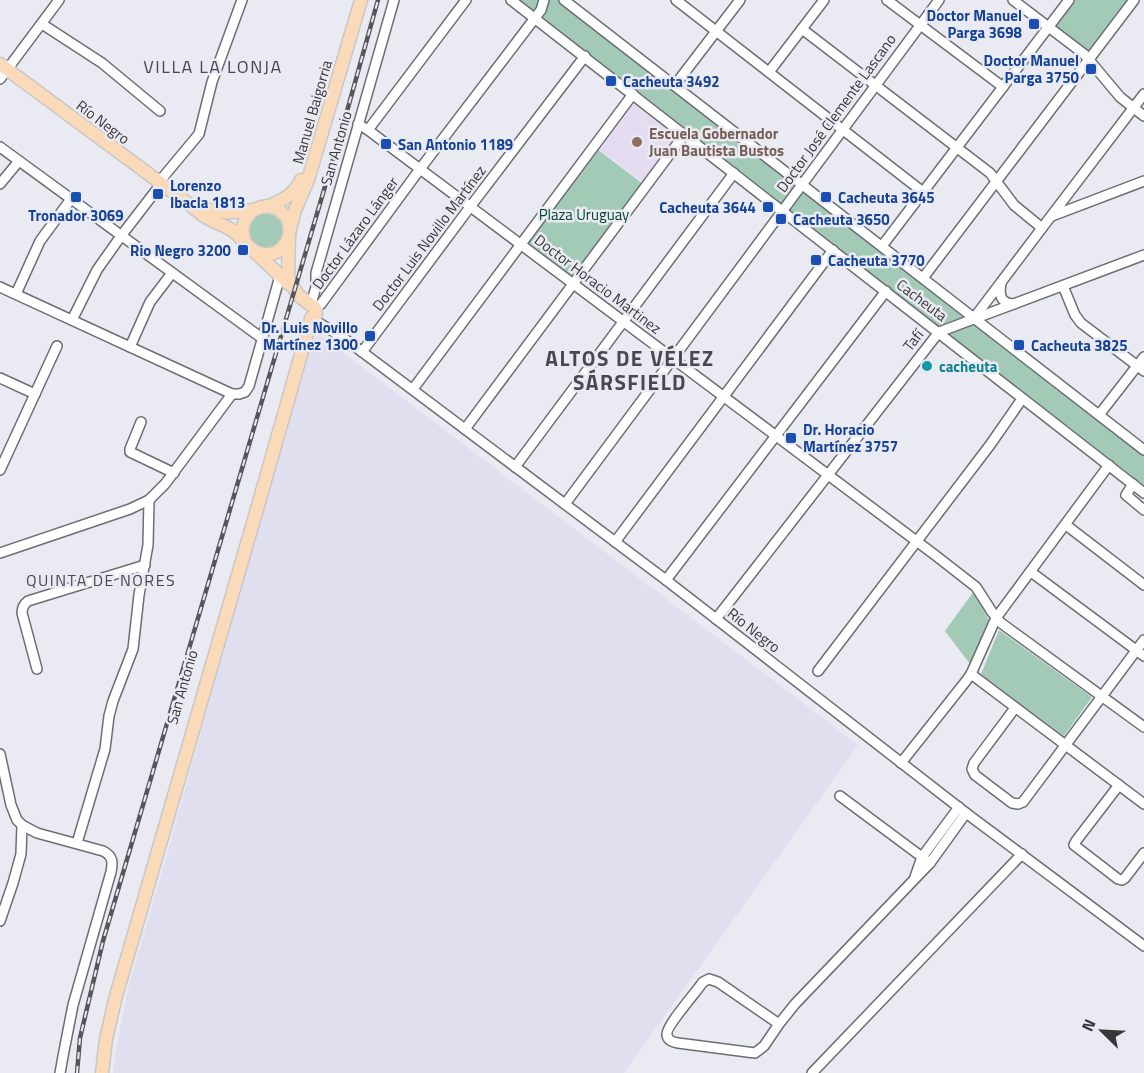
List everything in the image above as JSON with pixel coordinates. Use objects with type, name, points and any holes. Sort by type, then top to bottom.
[{"type":"main road","name":"Manuel Baigorria","points":[[261,208],[287,198],[302,176],[353,0]]},
{"type":"main road","name":"Manuel Baigorria","points":[[289,233],[295,210],[308,180],[361,0]]},
{"type":"main road","name":"Río Negro","points":[[2,71],[203,215],[233,231],[307,305]]},
{"type":"main road","name":"Río Negro","points":[[189,204],[222,213],[261,208]]},
{"type":"main road","points":[[289,233],[281,249],[262,254],[251,248],[242,235],[247,216],[261,208],[277,209],[284,216],[289,225],[289,233],[287,273],[288,278],[307,305]]},
{"type":"main road","name":"San Antonio","points":[[95,1073],[105,1010],[307,305]]},
{"type":"main road","name":"San Antonio","points":[[102,1073],[106,1039],[116,996],[252,527],[307,305]]},
{"type":"street","points":[[2,71],[59,0]]},
{"type":"street","points":[[72,320],[91,280],[121,236],[199,135],[212,82],[242,0]]},
{"type":"street","name":"San Antonio","points":[[307,305],[316,287],[316,273],[394,0]]},
{"type":"street","points":[[368,130],[466,0]]},
{"type":"street","name":"Doctor Lázaro Lánger","points":[[307,305],[321,304],[541,10],[544,0]]},
{"type":"street","name":"Cacheuta","points":[[564,0],[1144,450]]},
{"type":"street","points":[[676,0],[923,192]]},
{"type":"street","points":[[675,86],[740,0]]},
{"type":"street","points":[[769,72],[824,0]]},
{"type":"street","points":[[887,0],[1003,87]]},
{"type":"street","name":"Doctor José Clemente Lascano","points":[[565,504],[939,0]]},
{"type":"street","points":[[1013,0],[1084,54],[1111,88],[1144,116]]},
{"type":"street","points":[[882,246],[1069,0]]},
{"type":"street","points":[[923,278],[1134,0]]},
{"type":"street","name":"Cacheuta","points":[[515,1],[1144,493]]},
{"type":"street","points":[[42,24],[102,63],[160,111]]},
{"type":"street","points":[[802,29],[990,173],[1014,205],[1042,228]]},
{"type":"street","name":"Doctor Luis Novillo Martínez","points":[[362,352],[585,56]]},
{"type":"street","points":[[413,389],[633,94]]},
{"type":"street","points":[[974,318],[1144,94]]},
{"type":"street","name":"Doctor Horacio Martinez","points":[[358,124],[935,555],[976,587],[996,618]]},
{"type":"street","points":[[465,429],[684,135]]},
{"type":"street","points":[[0,147],[263,339]]},
{"type":"street","points":[[0,184],[19,161]]},
{"type":"street","points":[[515,466],[734,173]]},
{"type":"street","points":[[1050,217],[1144,181]]},
{"type":"street","points":[[16,294],[40,241],[71,199]]},
{"type":"street","points":[[615,542],[833,250]]},
{"type":"street","name":"Tafí","points":[[716,619],[939,332],[1144,255]]},
{"type":"street","points":[[130,347],[150,302],[172,273]]},
{"type":"street","points":[[0,287],[232,394],[239,394],[248,391],[280,276]]},
{"type":"street","points":[[1001,282],[1000,296],[1008,303],[1014,304]]},
{"type":"street","points":[[1063,286],[1078,320],[1141,368]]},
{"type":"street","points":[[666,580],[885,291]]},
{"type":"street","name":"Río Negro","points":[[307,305],[345,339],[666,580],[901,763],[1144,946]]},
{"type":"street","points":[[0,471],[57,346]]},
{"type":"street","points":[[1099,415],[1141,368],[1144,357]]},
{"type":"street","points":[[0,378],[35,394]]},
{"type":"street","points":[[0,553],[130,509],[149,500],[174,473],[232,394]]},
{"type":"street","points":[[818,671],[990,445],[1022,399]]},
{"type":"street","points":[[141,422],[130,452],[174,473]]},
{"type":"street","points":[[901,763],[970,674],[996,618],[1109,465]]},
{"type":"street","points":[[1133,484],[1126,495],[1144,510]]},
{"type":"street","points":[[77,843],[105,749],[110,710],[134,649],[148,545],[149,500]]},
{"type":"street","points":[[1066,525],[1144,585]]},
{"type":"street","points":[[37,669],[22,613],[25,603],[145,565]]},
{"type":"street","points":[[1031,572],[1140,653]]},
{"type":"street","points":[[996,618],[1144,727]]},
{"type":"street","points":[[1015,708],[972,770],[975,775],[1012,803],[1018,804],[1023,802],[1102,696],[1140,653],[1144,640]]},
{"type":"street","points":[[970,674],[1144,804]]},
{"type":"street","points":[[0,754],[10,805],[22,825],[37,833],[108,854],[113,861],[73,1005],[60,1073]]},
{"type":"street","points":[[1119,785],[1074,845],[1122,880],[1144,853]]},
{"type":"street","points":[[840,796],[926,860]]},
{"type":"street","points":[[779,1024],[718,982],[709,979],[703,982],[669,1026],[667,1036],[671,1041],[678,1043],[755,1053],[764,1046],[795,1004],[914,879],[963,810]]},
{"type":"street","points":[[0,921],[21,854],[22,825]]},
{"type":"street","points":[[812,1073],[1022,854]]},
{"type":"shaded area","name":"Escuela Gobernador Juan Bautista Bustos","points":[[631,102],[677,137],[643,182],[597,148]]},
{"type":"shaded area","points":[[320,335],[858,745],[624,1073],[113,1073],[129,985],[310,340]]},
{"type":"green space","points":[[511,0],[564,0],[1144,450],[1144,493]]},
{"type":"green space","points":[[1072,0],[1130,0],[1090,55],[1052,27]]},
{"type":"green space","name":"Plaza Uruguay","points":[[597,149],[643,184],[572,279],[526,244]]},
{"type":"green space","points":[[266,214],[278,219],[283,231],[278,243],[266,248],[254,243],[249,231],[254,219]]},
{"type":"green space","points":[[974,591],[989,620],[970,664],[945,631]]},
{"type":"green space","points":[[999,630],[1092,697],[1064,736],[981,674]]},
{"type":"railway","points":[[77,1073],[80,1038],[103,941],[378,0]]},
{"type":"place","name":"Doctor Manuel Parga 3698","points":[[1034,24]]},
{"type":"place","name":"Doctor Manuel Parga 3750","points":[[1091,69]]},
{"type":"place","name":"Cacheuta 3492","points":[[611,81]]},
{"type":"place","name":"Escuela Gobernador Juan Bautista Bustos","points":[[637,142]]},
{"type":"place","name":"San Antonio 1189","points":[[386,144]]},
{"type":"place","name":"Lorenzo Ibacla 1813","points":[[158,194]]},
{"type":"place","name":"Tronador 3069","points":[[76,197]]},
{"type":"place","name":"Cacheuta 3645","points":[[826,197]]},
{"type":"place","name":"Cacheuta 3644","points":[[768,207]]},
{"type":"place","name":"Cacheuta 3650","points":[[781,219]]},
{"type":"place","name":"Rio Negro 3200","points":[[243,250]]},
{"type":"place","name":"Cacheuta 3770","points":[[816,260]]},
{"type":"place","name":"Dr. Luis Novillo Martínez 1300","points":[[370,336]]},
{"type":"place","name":"Cacheuta 3825","points":[[1019,345]]},
{"type":"place","name":"cacheuta","points":[[927,366]]},
{"type":"place","name":"Dr. Horacio Martínez 3757","points":[[791,438]]},
{"type":"district","name":"VILLA LA LONJA","points":[[213,66]]},
{"type":"district","name":"ALTOS DE VÉLEZ SÁRSFIELD","points":[[630,370]]},
{"type":"district","name":"QUINTA DE NORES","points":[[101,580]]}]
